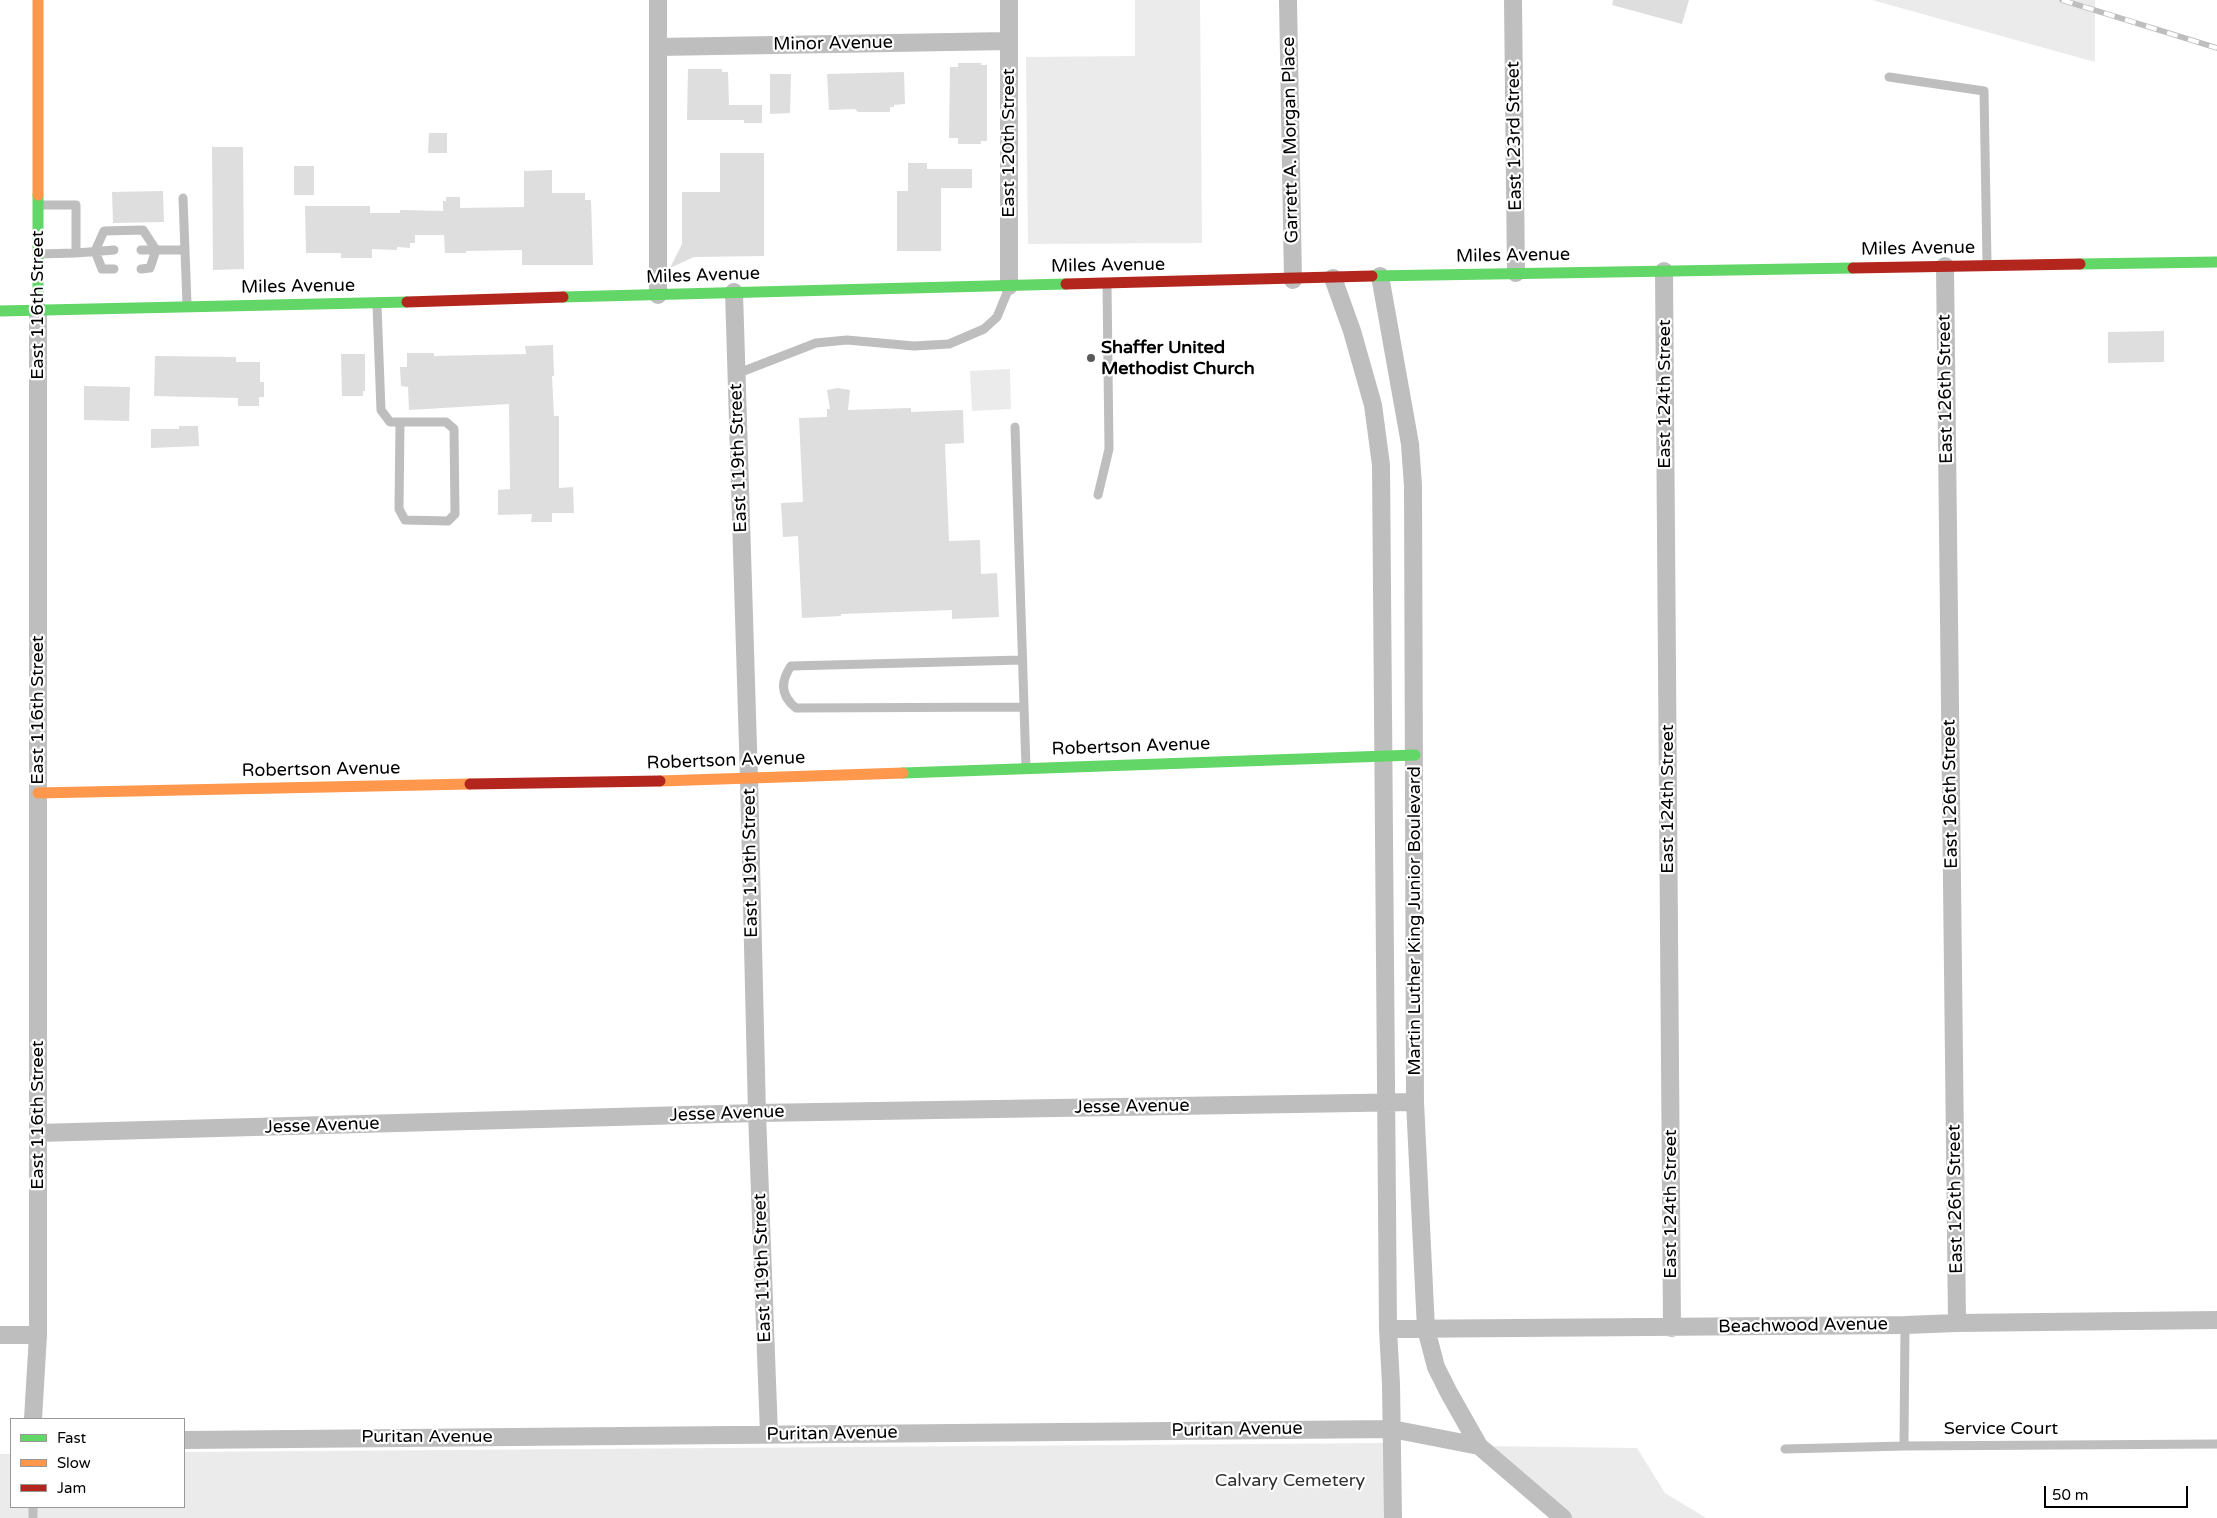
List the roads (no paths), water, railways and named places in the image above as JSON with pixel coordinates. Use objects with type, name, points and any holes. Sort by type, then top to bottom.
[{"type":"main road","name":"East 116th Street","points":[[38,0],[38,310]]},
{"type":"main road","name":"Miles Avenue","points":[[0,311],[1293,280],[1516,272],[2217,262]]},
{"type":"main road","name":"Robertson Avenue","points":[[38,793],[749,779],[1415,755]]},
{"type":"street","points":[[658,0],[658,295]]},
{"type":"street","name":"East 120th Street","points":[[1009,0],[1009,286]]},
{"type":"street","name":"Garrett A. Morgan Place","points":[[1288,0],[1293,280]]},
{"type":"street","name":"East 123rd Street","points":[[1513,0],[1516,272]]},
{"type":"street","name":"Minor Avenue","points":[[658,47],[1009,42]]},
{"type":"street","name":"East 126th Street","points":[[1945,266],[1957,1323]]},
{"type":"street","name":"East 124th Street","points":[[1664,271],[1672,1328]]},
{"type":"street","name":"Martin Luther King Junior Boulevard","points":[[1380,276],[1410,444],[1413,486],[1415,1102],[1426,1330],[1436,1367],[1479,1446],[1563,1518]]},
{"type":"street","name":"Martin Luther King Junior Boulevard","points":[[1333,278],[1352,331],[1373,405],[1381,465],[1388,1330],[1393,1518]]},
{"type":"street","name":"East 119th Street","points":[[734,292],[757,1113],[769,1434]]},
{"type":"street","name":"East 116th Street","points":[[33,1418],[38,1335],[38,310]]},
{"type":"street","name":"Jesse Avenue","points":[[38,1133],[757,1113],[1415,1102]]},
{"type":"street","name":"Beachwood Avenue","points":[[1388,1330],[2217,1320]]},
{"type":"street","points":[[0,1335],[38,1335]]},
{"type":"street","name":"Puritan Avenue","points":[[185,1440],[1392,1429],[1479,1446]]},
{"type":"lane","points":[[1888,77],[1984,91],[1987,266]]},
{"type":"lane","points":[[183,198],[187,307]]},
{"type":"lane","points":[[38,205],[76,205],[76,253]]},
{"type":"lane","points":[[94,251],[104,231],[143,230],[156,250]]},
{"type":"lane","points":[[38,254],[114,250]]},
{"type":"lane","points":[[141,250],[184,250]]},
{"type":"lane","points":[[141,269],[150,268],[156,250]]},
{"type":"lane","points":[[94,251],[102,269],[114,269]]},
{"type":"lane","points":[[1098,495],[1109,449],[1107,284]]},
{"type":"lane","points":[[736,374],[816,343],[847,340],[914,346],[948,344],[984,329],[997,317],[1009,286]]},
{"type":"lane","points":[[377,303],[381,410],[390,422],[400,422],[446,422],[454,429],[455,514],[448,521],[405,520],[399,509],[400,422]]},
{"type":"lane","points":[[1015,427],[1026,769]]},
{"type":"lane","points":[[1022,660],[791,666],[787,673],[784,687],[787,700],[796,708],[1024,707]]},
{"type":"lane","points":[[1904,1446],[1905,1325]]},
{"type":"lane","name":"Service Court","points":[[1785,1450],[1904,1446],[2217,1444]]},
{"type":"railway","points":[[2062,0],[2217,48]]},
{"type":"place","name":"Shaffer United Methodist Church","points":[[1091,358]]},
{"type":"park label","name":"Calvary Cemetery","points":[[1290,1481]]}]
